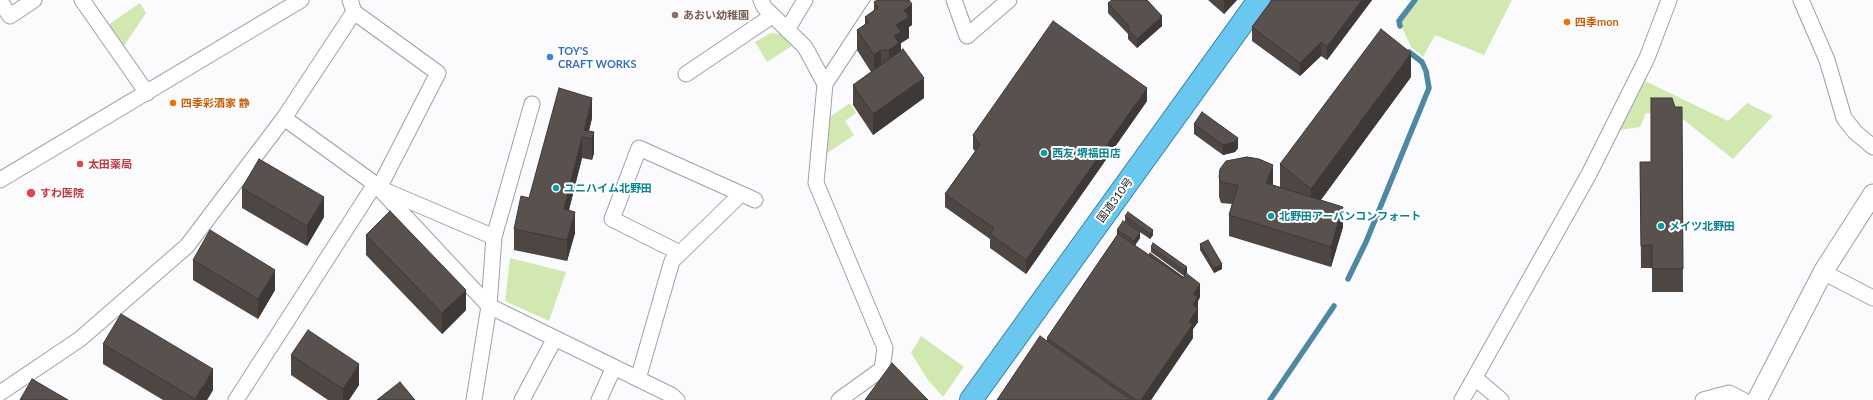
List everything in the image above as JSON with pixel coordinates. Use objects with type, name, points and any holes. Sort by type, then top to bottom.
[{"type":"highway","name":"国道310号","points":[[971,400],[1259,0]]},
{"type":"street","points":[[0,1],[10,16],[34,0]]},
{"type":"street","points":[[82,0],[147,93]]},
{"type":"street","points":[[0,180],[301,0]]},
{"type":"street","points":[[761,0],[764,7],[772,16],[805,47],[825,84]]},
{"type":"street","points":[[787,30],[805,0]]},
{"type":"street","points":[[839,400],[882,370],[885,348],[816,183],[825,84],[880,0]]},
{"type":"street","points":[[954,0],[967,36],[1010,0]]},
{"type":"street","points":[[1462,400],[1589,174],[1647,58],[1669,0]]},
{"type":"street","points":[[1800,0],[1827,60],[1844,118],[1855,132],[1873,147]]},
{"type":"street","points":[[0,393],[80,339],[187,246],[284,118],[352,6],[438,73],[377,186],[236,400]]},
{"type":"street","points":[[686,74],[772,16]]},
{"type":"street","points":[[474,400],[489,306],[494,237],[532,104]]},
{"type":"street","points":[[284,118],[377,186],[489,306],[672,395],[677,400]]},
{"type":"street","points":[[680,253],[612,219],[639,148],[755,200]]},
{"type":"street","points":[[377,186],[494,237]]},
{"type":"street","points":[[638,379],[672,261],[741,194]]},
{"type":"street","points":[[1757,400],[1823,272],[1873,194]]},
{"type":"street","points":[[1823,272],[1873,298]]},
{"type":"street","points":[[522,400],[555,338]]},
{"type":"street","points":[[598,400],[614,367]]},
{"type":"street","points":[[1475,378],[1501,400]]},
{"type":"street","points":[[1703,400],[1729,393],[1743,400]]},
{"type":"green space","points":[[1415,0],[1512,0],[1484,55],[1435,35],[1423,57],[1411,47],[1399,21]]},
{"type":"green space","points":[[140,3],[146,13],[124,46],[108,25]]},
{"type":"green space","points":[[771,33],[781,34],[792,46],[767,62],[755,42]]},
{"type":"green space","points":[[1645,81],[1728,121],[1747,103],[1773,116],[1733,159],[1679,116],[1646,113],[1640,127],[1619,130]]},
{"type":"green space","points":[[850,103],[856,113],[845,121],[854,135],[823,156],[827,119]]},
{"type":"green space","points":[[510,258],[566,272],[549,321],[505,301]]},
{"type":"green space","points":[[921,336],[964,367],[943,397],[928,380],[911,353]]},
{"type":"building","points":[[877,0],[909,0],[912,4],[904,10],[909,17],[896,25],[901,32],[894,36],[899,43],[889,50],[881,50],[874,55],[857,30],[869,22],[865,17],[878,8],[874,2]]},
{"type":"building","points":[[1112,0],[1147,0],[1162,16],[1137,39],[1128,29],[1130,27],[1108,3]]},
{"type":"building","points":[[1272,0],[1362,0],[1327,47],[1321,42],[1300,63],[1252,27]]},
{"type":"building","name":"西友 堺福田店","points":[[1053,21],[1147,88],[1026,260],[990,234],[994,228],[945,194],[980,145],[973,135]]},
{"type":"building","points":[[1381,29],[1411,53],[1311,189],[1280,164]]},
{"type":"building","points":[[903,49],[924,78],[873,114],[853,85]]},
{"type":"building","name":"ユニハイム北野田","points":[[559,88],[592,98],[584,130],[594,132],[592,139],[582,137],[564,209],[575,212],[567,240],[514,229],[521,196],[529,198]]},
{"type":"building","name":"メイツ北野田","points":[[1651,98],[1672,98],[1675,107],[1682,107],[1683,269],[1652,269],[1652,245],[1641,246],[1640,162],[1651,162]]},
{"type":"building","points":[[1202,112],[1238,138],[1235,142],[1223,145],[1194,124]]},
{"type":"building","points":[[1247,157],[1259,159],[1273,165],[1266,183],[1343,207],[1331,247],[1229,215],[1238,185],[1221,182],[1219,177],[1220,169],[1226,161]]},
{"type":"building","points":[[259,159],[324,197],[307,226],[242,188]]},
{"type":"building","points":[[390,211],[466,290],[442,313],[366,235]]},
{"type":"building","points":[[1128,212],[1153,230],[1150,234],[1125,216]]},
{"type":"building","points":[[1123,221],[1140,232],[1134,241],[1117,230]]},
{"type":"building","points":[[210,230],[275,270],[258,299],[193,260]]},
{"type":"building","points":[[1118,234],[1183,278],[1186,273],[1200,284],[1193,294],[1198,297],[1193,305],[1198,308],[1189,322],[1193,324],[1141,400],[1136,400],[1047,338]]},
{"type":"building","points":[[1208,240],[1222,264],[1214,268],[1200,244]]},
{"type":"building","points":[[1153,243],[1187,267],[1184,270],[1151,247]]},
{"type":"building","points":[[1150,253],[1183,277],[1183,278],[1149,255]]},
{"type":"building","points":[[121,314],[213,369],[195,399],[103,344]]},
{"type":"building","points":[[308,330],[359,364],[343,389],[291,355]]},
{"type":"building","points":[[1040,336],[1117,390],[1132,400],[997,400]]},
{"type":"building","points":[[892,363],[928,400],[865,400]]},
{"type":"building","points":[[32,379],[68,400],[20,400]]},
{"type":"building","points":[[400,382],[415,400],[377,400]]},
{"type":"waterway","points":[[1400,26],[1399,21],[1415,0]]},
{"type":"waterway","points":[[1348,279],[1366,242],[1429,88],[1426,71],[1422,62],[1409,52]]},
{"type":"waterway","points":[[1270,400],[1334,306]]},
{"type":"place","name":"あおい幼稚園","points":[[675,15]]},
{"type":"place","name":"四季mon","points":[[1567,22]]},
{"type":"place","name":"TOY'S CRAFT WORKS","points":[[550,57]]},
{"type":"place","name":"四季彩酒家 静","points":[[173,103]]},
{"type":"place","name":"西友 堺福田店","points":[[1044,153]]},
{"type":"place","name":"太田薬局","points":[[80,164]]},
{"type":"place","name":"ユニハイム北野田","points":[[556,188]]},
{"type":"place","name":"すわ医院","points":[[31,193]]},
{"type":"place","name":"北野田アーバンコンフォート","points":[[1271,216]]},
{"type":"place","name":"メイツ北野田","points":[[1661,226]]}]
